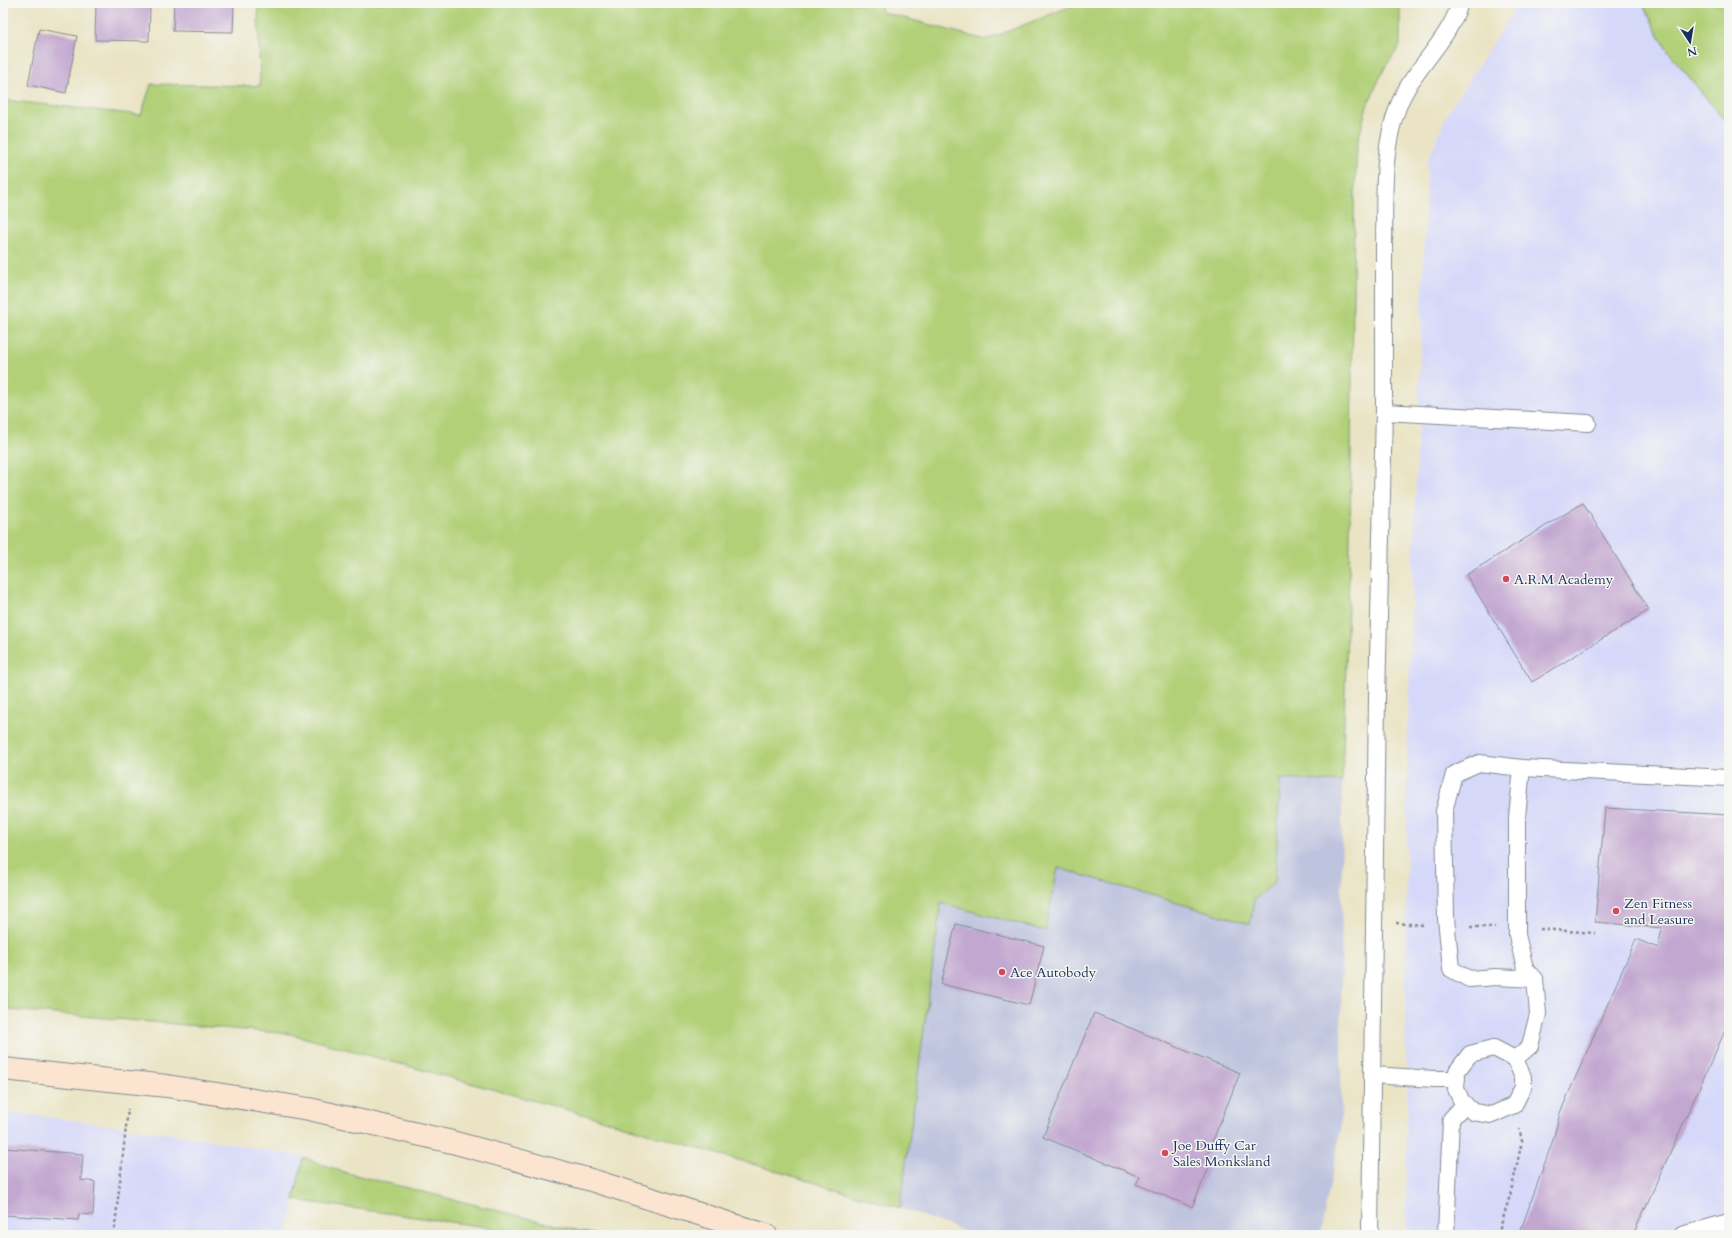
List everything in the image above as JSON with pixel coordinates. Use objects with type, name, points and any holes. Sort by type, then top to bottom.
[{"type":"main road","points":[[3,1069],[167,1086],[310,1109],[452,1142],[591,1180],[766,1235]]},
{"type":"lane","points":[[1370,1235],[1377,698],[1384,412],[1384,218],[1387,161],[1390,134],[1401,99],[1449,29],[1460,3]]},
{"type":"lane","points":[[1384,412],[1588,423]]},
{"type":"lane","points":[[1535,979],[1496,977],[1469,979],[1451,969],[1446,926],[1444,811],[1454,774],[1479,763],[1522,768],[1729,778]]},
{"type":"lane","points":[[1515,1059],[1530,1046],[1538,1014],[1535,979],[1526,968],[1516,927],[1517,817],[1522,768]]},
{"type":"lane","points":[[1494,1048],[1515,1059],[1523,1077],[1523,1087],[1514,1105],[1492,1115],[1474,1112],[1462,1102],[1456,1089],[1457,1079],[1457,1071],[1470,1054],[1494,1048]]},
{"type":"lane","points":[[1372,1075],[1457,1079]]},
{"type":"lane","points":[[1446,1235],[1451,1119],[1465,1104]]},
{"type":"lane","points":[[1682,1235],[1729,1222]]},
{"type":"path","points":[[1374,922],[1446,926],[1516,927],[1595,932]]},
{"type":"path","points":[[114,1235],[131,1082]]},
{"type":"path","points":[[1498,1235],[1511,1192],[1522,1141],[1514,1105]]},
{"type":"shaded area","points":[[1513,3],[1642,3],[1667,50],[1729,126],[1729,1235],[1406,1235],[1406,1125],[1408,1116],[1405,1030],[1408,714],[1427,162],[1447,114],[1513,12]]},
{"type":"shaded area","points":[[1280,779],[1342,782],[1341,1129],[1320,1235],[974,1235],[900,1208],[941,903],[1045,931],[1058,868],[1250,924],[1254,900],[1275,882]]},
{"type":"shaded area","points":[[3,988],[10,1010],[3,1009]]},
{"type":"shaded area","points":[[3,1112],[193,1137],[303,1157],[287,1235],[3,1235]]},
{"type":"green space","points":[[260,3],[880,3],[882,12],[986,40],[1079,3],[1400,3],[1400,46],[1384,69],[1367,106],[1357,145],[1354,216],[1350,544],[1342,782],[1280,779],[1275,882],[1254,900],[1250,924],[1058,868],[1045,931],[941,903],[900,1208],[597,1118],[291,1034],[10,1010],[3,988],[3,100],[141,115],[151,84],[260,86],[258,5]]},
{"type":"green space","points":[[1642,3],[1729,3],[1729,126],[1667,50]]},
{"type":"green space","points":[[303,1157],[343,1172],[596,1235],[530,1235],[521,1232],[294,1200]]},
{"type":"building","points":[[174,3],[234,3],[233,32],[173,31]]},
{"type":"building","points":[[96,5],[150,6],[149,41],[95,40]]},
{"type":"building","points":[[39,29],[77,36],[66,93],[28,85]]},
{"type":"building","points":[[1583,503],[1649,610],[1532,682],[1466,575]]},
{"type":"building","points":[[1605,808],[1729,815],[1729,1022],[1633,1235],[1519,1235],[1553,1140],[1560,1113],[1636,939],[1658,948],[1662,928],[1595,922]]},
{"type":"building","points":[[956,924],[1044,946],[1029,1005],[941,984]]},
{"type":"building","points":[[1094,1013],[1240,1073],[1205,1160],[1211,1163],[1192,1207],[1136,1184],[1140,1177],[1043,1137]]},
{"type":"building","points":[[3,1148],[83,1154],[81,1180],[95,1182],[93,1215],[79,1214],[78,1220],[3,1215]]},
{"type":"place","name":"A.R.M Academy","points":[[1506,579]]},
{"type":"place","name":"Zen Fitness and Leasure","points":[[1616,911]]},
{"type":"place","name":"Ace Autobody","points":[[1002,972]]},
{"type":"place","name":"Joe Duffy Car Sales Monksland","points":[[1165,1153]]}]
